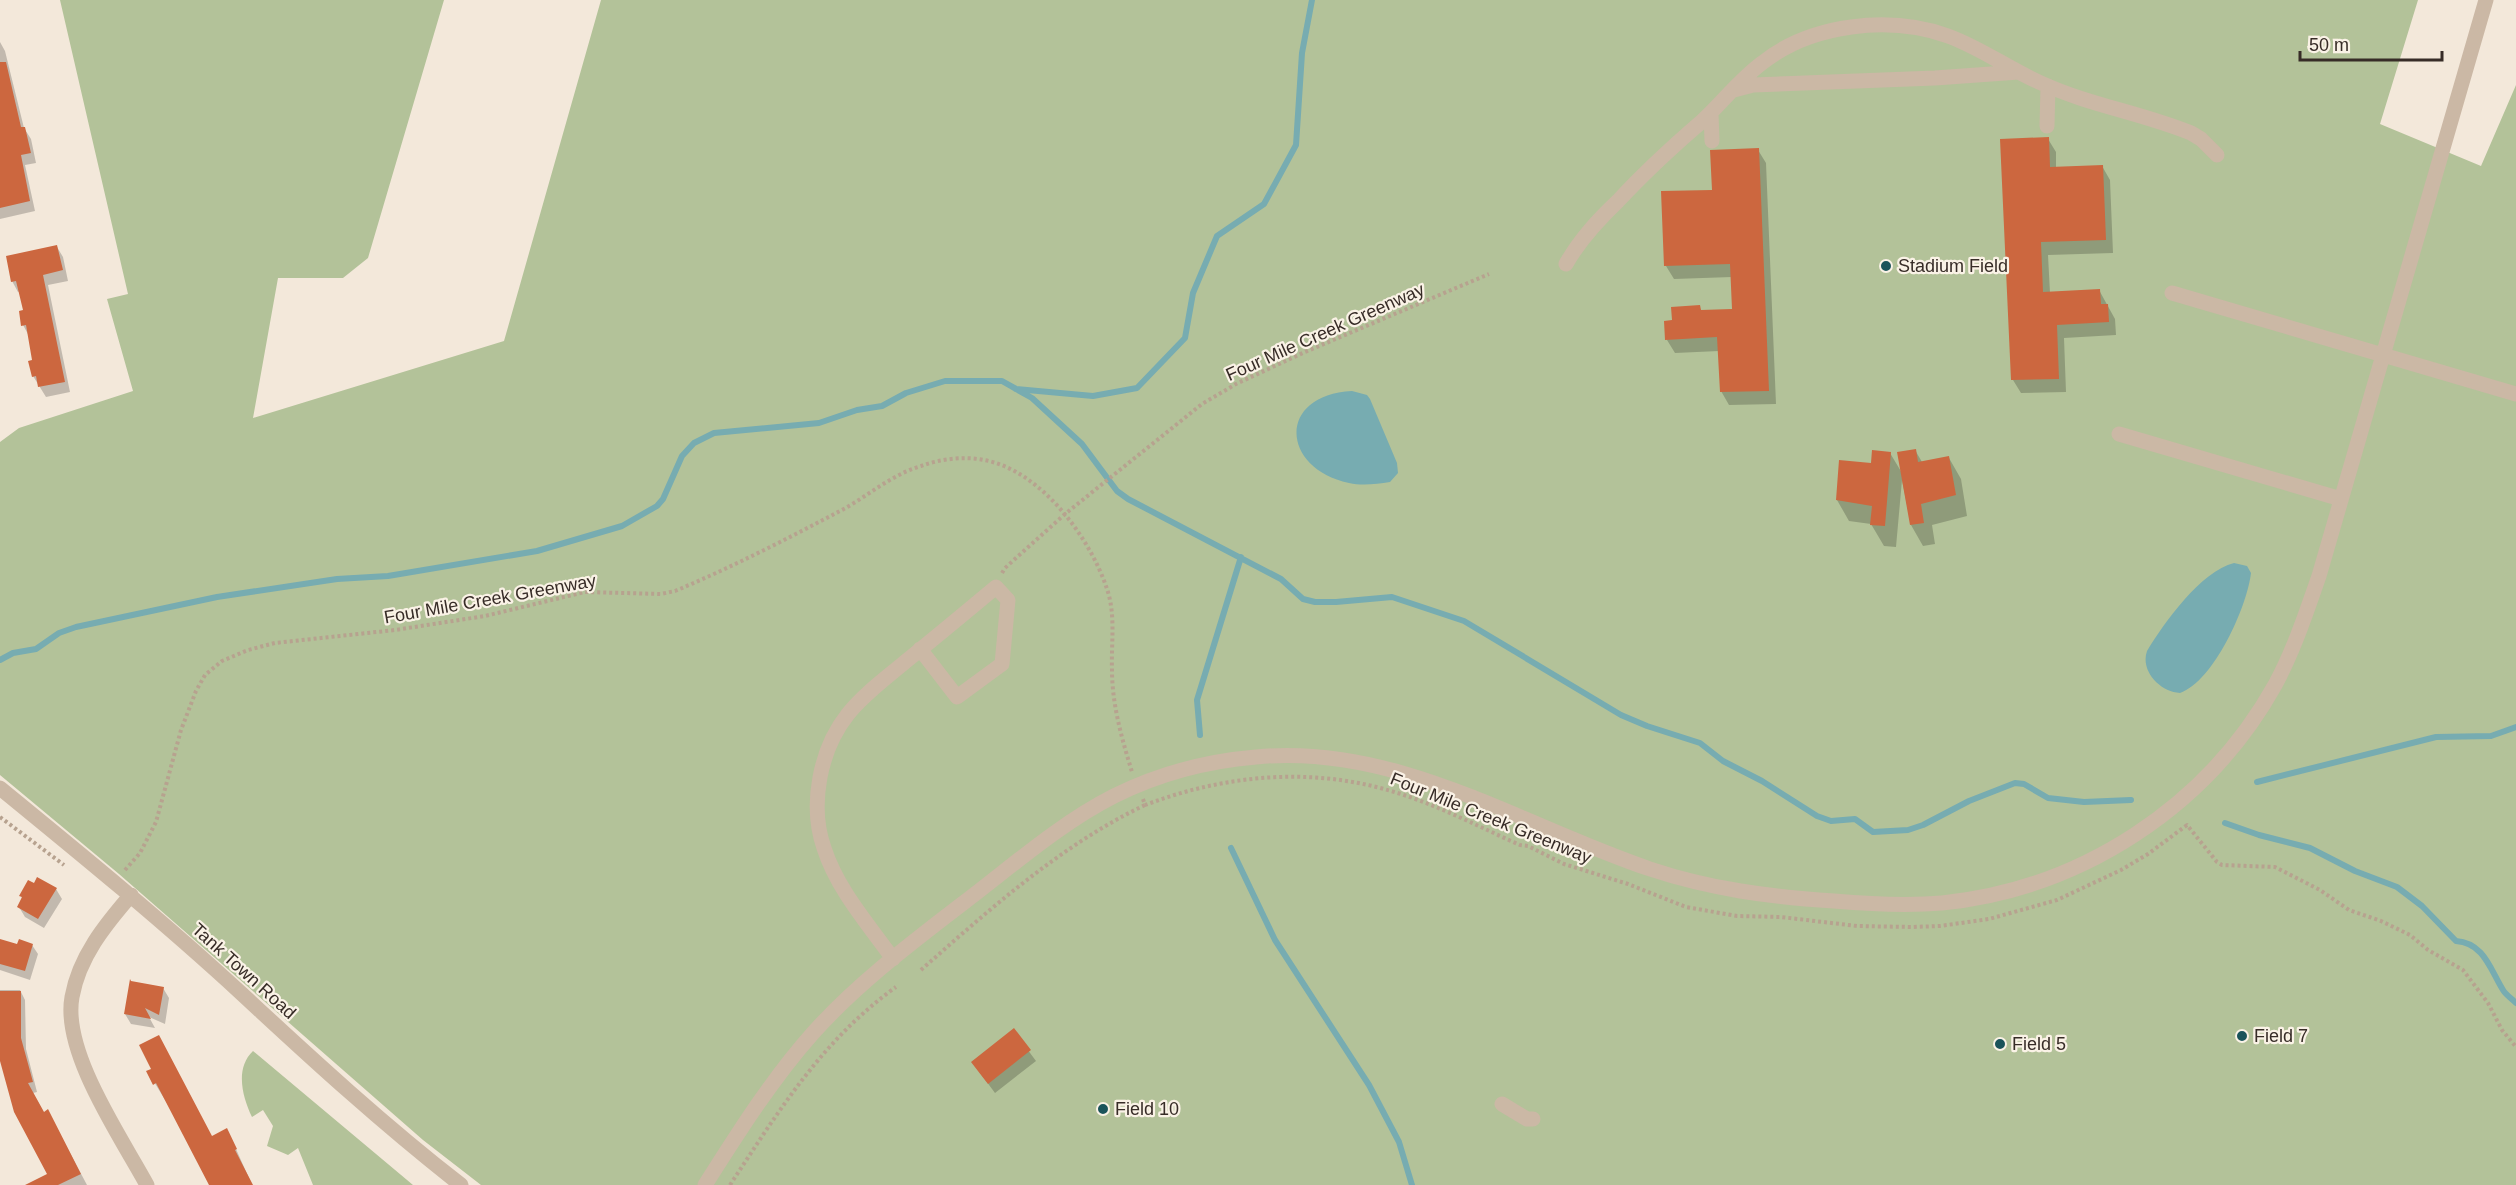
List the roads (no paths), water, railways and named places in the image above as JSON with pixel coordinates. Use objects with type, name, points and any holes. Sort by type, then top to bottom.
[{"type":"street","points":[[705,1185],[752,1112],[810,1036],[851,995],[893,959],[1074,820],[1115,796],[1182,770],[1258,756],[1310,756],[1395,770],[1654,871],[1733,891],[1819,900],[1910,904],[1938,903],[1986,896],[2042,881],[2103,854],[2157,820],[2208,774],[2243,734],[2275,684],[2298,636],[2319,576],[2486,0]]},
{"type":"street","points":[[1566,264],[1585,234],[1658,159],[1711,113],[1762,62],[1805,39],[1828,32],[1881,25],[1906,26],[1949,36],[2019,72],[2075,97],[2182,130],[2200,139],[2217,155]]},
{"type":"street","points":[[1734,90],[1753,85],[1923,79],[2019,72]]},
{"type":"street","points":[[2047,126],[2048,86]]},
{"type":"street","points":[[1711,113],[1712,141]]},
{"type":"street","points":[[2172,293],[2516,394]]},
{"type":"street","points":[[2119,434],[2341,499]]},
{"type":"street","points":[[893,959],[835,875],[823,846],[818,819],[818,792],[824,762],[833,738],[848,714],[865,696],[920,649],[996,587],[1008,600],[1002,664],[957,697],[920,649]]},
{"type":"street","name":"Tank Town Road","points":[[0,788],[130,895],[404,1140],[461,1185]]},
{"type":"street","points":[[130,895],[104,927],[88,952],[72,998],[72,1022],[77,1047],[92,1086],[147,1185]]},
{"type":"street","points":[[1502,1104],[1527,1119],[1533,1119]]},
{"type":"water","points":[[1352,391],[1367,395],[1370,399],[1397,463],[1398,473],[1390,482],[1354,484],[1326,475],[1310,463],[1300,449],[1296,433],[1300,418],[1310,405],[1327,396]]},
{"type":"water","points":[[2234,563],[2247,566],[2251,573],[2243,604],[2227,641],[2205,674],[2193,686],[2180,693],[2165,689],[2149,673],[2146,666],[2147,651],[2173,613],[2196,587],[2221,568]]},
{"type":"waterway","points":[[1016,389],[1093,396],[1137,388],[1185,338],[1193,293],[1217,236],[1264,204],[1296,145],[1302,53],[1312,0]]},
{"type":"waterway","points":[[0,660],[13,653],[36,649],[59,633],[76,627],[217,597],[337,579],[388,576],[537,551],[622,526],[657,506],[663,499],[682,456],[694,443],[714,433],[819,423],[857,410],[882,406],[906,393],[945,381],[1002,381],[1032,398],[1082,444],[1117,491],[1128,499],[1281,579],[1303,599],[1315,602],[1336,602],[1392,597],[1464,621],[1621,715],[1700,743],[1723,761],[1762,781],[1817,816],[1831,821],[1855,819],[1873,832],[1908,830],[1923,825],[1969,801],[2015,783],[2024,784],[2048,798],[2084,802],[2131,800]]},
{"type":"waterway","points":[[1200,735],[1197,700],[1241,557]]},
{"type":"waterway","points":[[2257,782],[2436,737],[2491,736],[2516,727]]},
{"type":"waterway","points":[[2225,823],[2259,835],[2310,848],[2355,871],[2397,887],[2422,906],[2456,941],[2466,943],[2480,952],[2504,992],[2516,1003]]},
{"type":"waterway","points":[[1231,848],[1275,940],[1369,1085],[1399,1142],[1412,1185]]},
{"type":"place","name":"Stadium Field","points":[[1886,266]]},
{"type":"place","name":"Field 7","points":[[2242,1036]]},
{"type":"place","name":"Field 5","points":[[2000,1044]]},
{"type":"place","name":"Field 10","points":[[1103,1109]]}]
